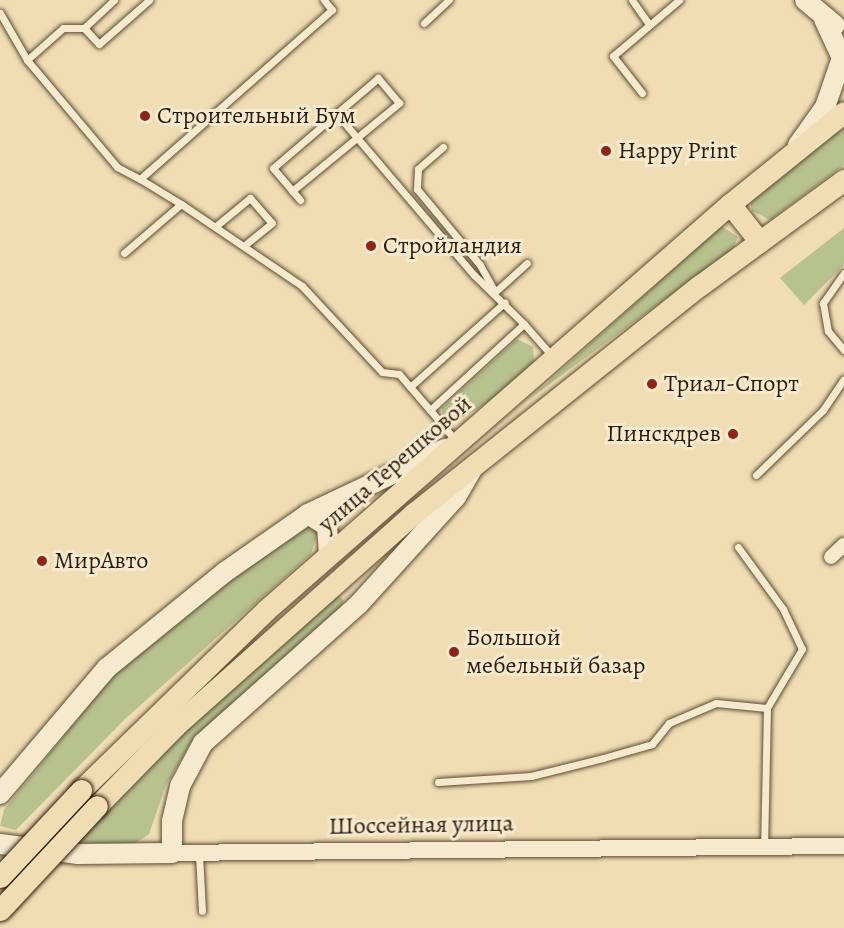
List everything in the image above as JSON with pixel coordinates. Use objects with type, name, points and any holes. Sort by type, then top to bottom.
[{"type":"main road","points":[[805,0],[824,19],[844,31]]},
{"type":"main road","points":[[793,152],[835,86],[842,58],[824,19]]},
{"type":"main road","name":"улица Терешковой","points":[[0,877],[81,790],[221,650],[730,204],[844,112]]},
{"type":"main road","name":"улица Терешковой","points":[[0,910],[175,726],[342,577],[506,439],[760,242],[844,180]]},
{"type":"main road","points":[[730,204],[760,242]]},
{"type":"main road","points":[[487,417],[506,439]]},
{"type":"main road","points":[[0,794],[107,668],[225,572],[308,514],[458,443]]},
{"type":"main road","points":[[172,853],[172,821],[180,786],[203,743],[358,605],[456,496],[476,463]]},
{"type":"main road","points":[[308,514],[327,526],[329,555]]},
{"type":"main road","points":[[342,577],[359,587],[358,605]]},
{"type":"main road","name":"Шоссейная улица","points":[[0,844],[78,854],[172,853]]},
{"type":"street","points":[[831,557],[844,546]]},
{"type":"street","name":"Шоссейная улица","points":[[172,853],[844,846]]},
{"type":"lane","points":[[27,60],[63,28],[84,28],[114,0]]},
{"type":"lane","points":[[84,28],[99,44],[149,0]]},
{"type":"lane","points":[[140,179],[332,10],[324,0]]},
{"type":"lane","points":[[424,23],[449,0]]},
{"type":"lane","points":[[632,0],[650,24]]},
{"type":"lane","points":[[642,93],[613,56],[679,0]]},
{"type":"lane","points":[[0,13],[27,60],[117,167],[216,226],[302,286],[382,372],[399,375],[458,443]]},
{"type":"lane","points":[[292,191],[399,104],[378,78],[273,168],[292,191],[300,200]]},
{"type":"lane","points":[[336,113],[356,139],[555,359]]},
{"type":"lane","points":[[443,147],[418,169],[417,189],[480,265],[495,292]]},
{"type":"lane","points":[[216,226],[250,198],[272,223],[245,245]]},
{"type":"lane","points":[[124,253],[181,204]]},
{"type":"lane","points":[[495,292],[527,263]]},
{"type":"lane","points":[[844,273],[823,303],[828,331],[844,350]]},
{"type":"lane","points":[[410,387],[505,302]]},
{"type":"lane","points":[[430,410],[524,324]]},
{"type":"lane","points":[[756,475],[823,410],[844,379]]},
{"type":"lane","points":[[738,547],[783,609],[802,649],[767,708],[764,846]]},
{"type":"lane","points":[[438,782],[531,776],[603,758],[652,744],[669,723],[716,703],[767,708]]},
{"type":"lane","points":[[199,853],[202,911]]},
{"type":"green space","points":[[844,127],[844,165],[770,220],[752,211],[750,201],[762,190]]},
{"type":"green space","points":[[721,226],[738,237],[732,250],[528,400]]},
{"type":"green space","points":[[844,228],[844,265],[804,305],[780,278]]},
{"type":"green space","points":[[517,339],[533,347],[534,363],[484,405],[461,418],[448,420],[442,415],[442,408]]},
{"type":"green space","points":[[308,525],[318,531],[311,554],[125,719],[16,830],[0,826],[4,810],[104,686],[141,649],[294,529]]},
{"type":"green space","points":[[336,592],[344,601],[339,610],[194,738],[166,785],[149,834],[133,845],[79,842],[219,695]]},
{"type":"place","name":"Строительный Бум","points":[[145,116]]},
{"type":"place","name":"Happy Print","points":[[606,151]]},
{"type":"place","name":"Стройландия","points":[[371,246]]},
{"type":"place","name":"Триал-Спорт","points":[[652,384]]},
{"type":"place","name":"Пинскдрев","points":[[733,434]]},
{"type":"place","name":"МирАвто","points":[[42,561]]},
{"type":"place","name":"Большой мебельный базар","points":[[454,652]]}]
